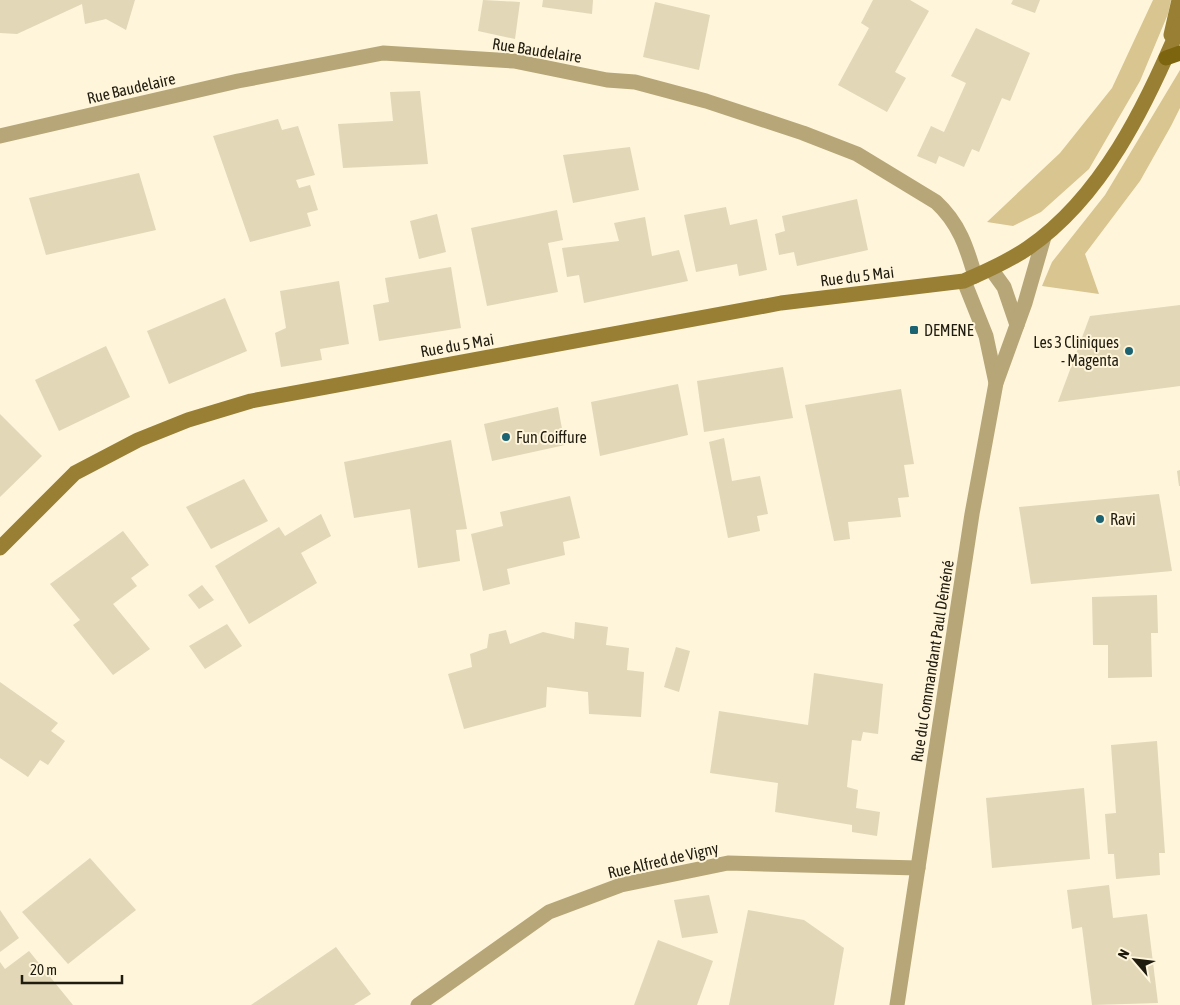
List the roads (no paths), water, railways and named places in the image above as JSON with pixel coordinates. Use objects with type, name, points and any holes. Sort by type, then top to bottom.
[{"type":"main road","points":[[1173,55],[1179,0]]},
{"type":"main road","points":[[970,278],[1013,258],[1044,237],[1061,222],[1108,168],[1173,55],[1180,25]]},
{"type":"main road","name":"Rue du 5 Mai","points":[[0,548],[75,473],[138,440],[188,420],[251,401],[781,303],[970,278]]},
{"type":"street","name":"Rue Baudelaire","points":[[0,136],[238,81],[383,53],[514,61],[608,80],[635,82],[706,101],[803,133],[857,154],[922,193],[948,212],[962,236],[970,278],[986,336],[996,383]]},
{"type":"street","name":"Rue du Commandant Paul Déméné","points":[[897,1005],[972,514],[996,383],[1017,325],[1044,237]]},
{"type":"street","points":[[991,269],[1004,287],[1017,325]]},
{"type":"street","name":"Rue Alfred de Vigny","points":[[418,1005],[549,912],[621,885],[728,863],[918,868]]},
{"type":"place","name":"DEMENE","points":[[914,330]]},
{"type":"place","name":"Les 3 Cliniques - Magenta","points":[[1129,351]]},
{"type":"place","name":"Fun Coiffure","points":[[506,437]]},
{"type":"place","name":"Ravi","points":[[1100,519]]}]
